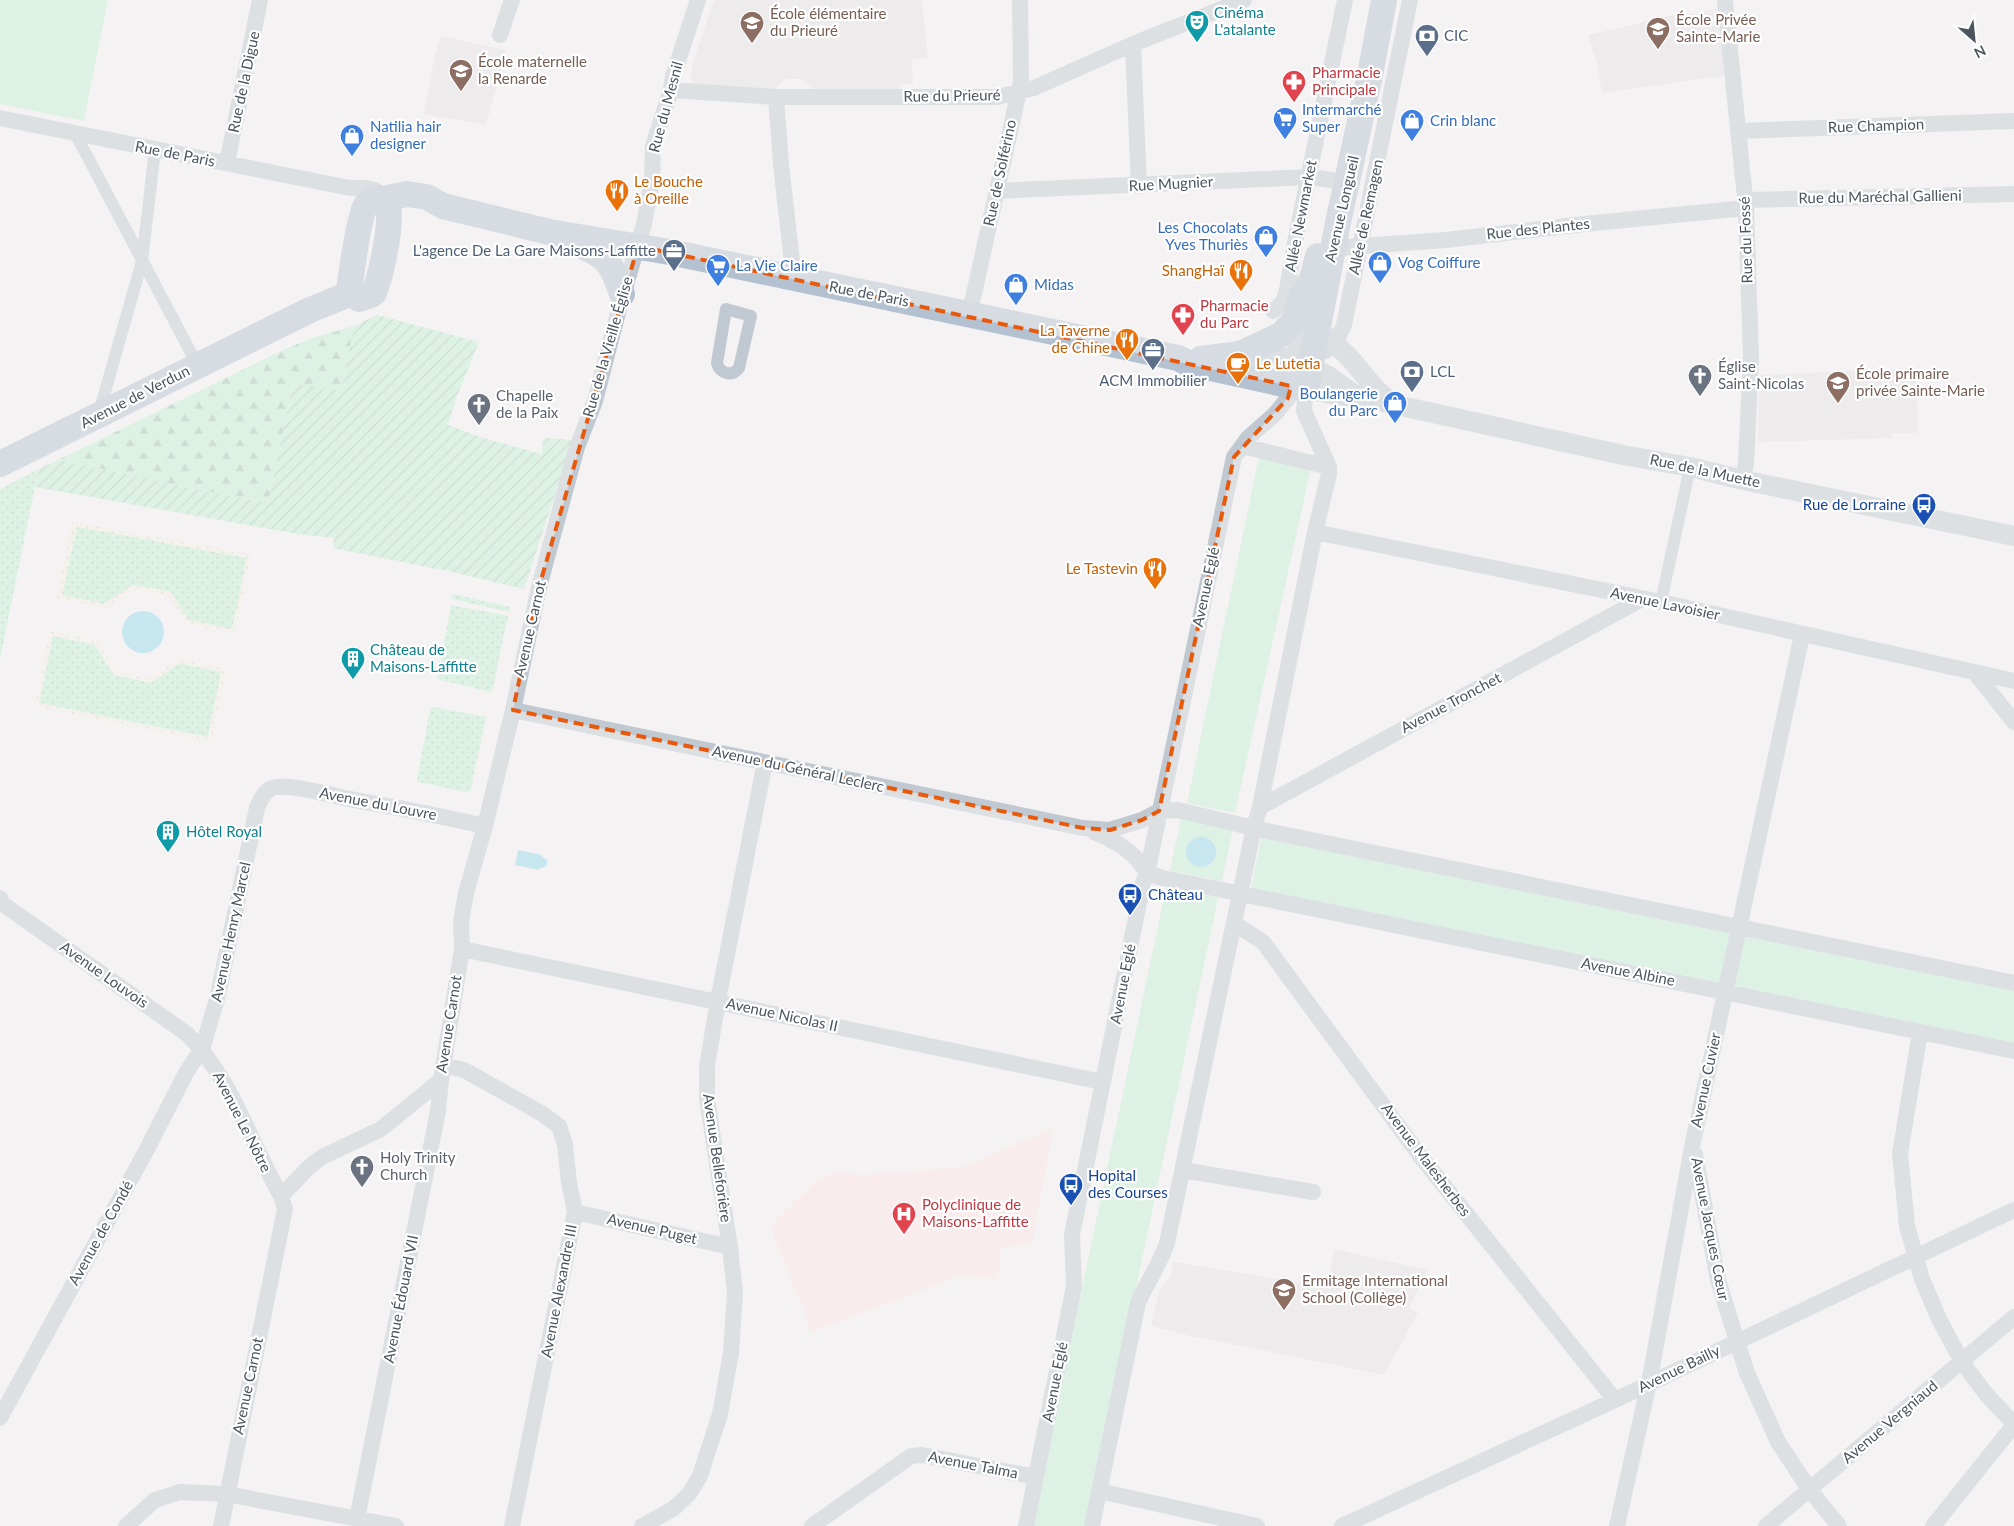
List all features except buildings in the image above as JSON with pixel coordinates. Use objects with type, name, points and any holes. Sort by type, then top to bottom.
[{"type":"main road","name":"Avenue Longueil","points":[[1301,375],[1326,336],[1331,254],[1341,181],[1372,0]]},
{"type":"main road","name":"Avenue Longueil","points":[[1312,279],[1341,181],[1357,142],[1384,0]]},
{"type":"main road","name":"Rue de Paris","points":[[370,197],[407,194],[427,197],[443,206],[549,232],[638,246],[1178,358],[1206,359],[1240,354],[1275,339],[1280,321]]},
{"type":"main road","points":[[370,197],[389,207],[389,224],[377,282],[360,293],[370,197]]},
{"type":"main road","name":"Rue de Paris","points":[[389,224],[400,217],[443,206]]},
{"type":"main road","points":[[549,232],[600,254],[613,268],[622,294]]},
{"type":"main road","points":[[1280,321],[1293,322],[1301,298],[1312,279]]},
{"type":"main road","name":"Avenue de Verdun","points":[[0,464],[270,332],[310,310],[342,297],[360,293]]},
{"type":"main road","name":"Rue de Paris","points":[[1178,358],[1188,363],[1301,375]]},
{"type":"street","name":"Rue de la Digue","points":[[227,164],[260,0]]},
{"type":"street","points":[[500,35],[512,0]]},
{"type":"street","name":"Rue du Mesnil","points":[[638,246],[652,182],[653,146],[670,90],[672,76],[698,0]]},
{"type":"street","name":"Rue de Solférino","points":[[968,314],[1021,82],[1020,0]]},
{"type":"street","name":"Rue du Prieuré","points":[[670,90],[776,97],[997,98],[1034,88],[1133,44],[1244,0]]},
{"type":"street","name":"Allée Newmarket","points":[[1280,321],[1345,0]]},
{"type":"street","name":"Allée de Remagen","points":[[1326,336],[1344,326],[1410,0]]},
{"type":"street","name":"Rue du Fossé","points":[[1725,0],[1746,204],[1751,357],[1746,463],[1742,480]]},
{"type":"street","points":[[1133,44],[1139,186]]},
{"type":"street","points":[[776,97],[794,279]]},
{"type":"street","name":"Rue de Paris","points":[[0,118],[76,135],[227,164],[370,197]]},
{"type":"street","name":"Rue Champion","points":[[1738,131],[2014,121]]},
{"type":"street","points":[[76,135],[198,366]]},
{"type":"street","points":[[98,416],[142,261],[155,150]]},
{"type":"street","name":"Rue Mugnier","points":[[996,191],[1309,178],[1341,181]]},
{"type":"street","name":"Rue du Maréchal Gallieni","points":[[1746,204],[2014,194]]},
{"type":"street","name":"Rue des Plantes","points":[[1331,254],[1347,247],[1446,240],[1746,204]]},
{"type":"street","name":"Rue de la Vieille Église","points":[[578,447],[594,401],[622,294],[638,246]]},
{"type":"street","name":"Avenue Longueil","points":[[1301,375],[1312,279]]},
{"type":"street","points":[[726,310],[751,316],[739,368],[734,373],[729,374],[722,371],[717,363],[726,310]]},
{"type":"street","name":"Rue de la Muette","points":[[1326,336],[1354,363],[1373,387],[1397,405]]},
{"type":"street","name":"Rue de Paris","points":[[1240,354],[1272,354],[1301,375]]},
{"type":"street","points":[[1092,1526],[1138,1303],[1146,1285],[1161,1261],[1168,1243],[1254,827],[1260,807],[1315,532],[1329,474],[1329,467],[1304,412],[1301,375]]},
{"type":"street","name":"Rue de la Muette","points":[[1301,375],[1336,395],[1360,397],[1623,455],[1690,467],[1742,480],[2014,536]]},
{"type":"street","name":"Avenue Eglé","points":[[1026,1526],[1074,1286],[1072,1235],[1143,883],[1147,873],[1234,456],[1288,398],[1301,375]]},
{"type":"street","points":[[1242,446],[1329,467]]},
{"type":"street","name":"Avenue Carnot","points":[[221,1526],[285,1209],[281,1196],[309,1167],[322,1158],[381,1129],[442,1072],[462,948],[461,921],[466,893],[485,826],[540,587],[578,447]]},
{"type":"street","points":[[1661,602],[1690,467]]},
{"type":"street","points":[[2014,525],[2014,536]]},
{"type":"street","name":"Avenue Lavoisier","points":[[1315,532],[1661,602],[2014,681]]},
{"type":"street","name":"Avenue Tronchet","points":[[1260,807],[1642,599]]},
{"type":"street","name":"Avenue Cuvier","points":[[1617,1526],[1648,1384],[1693,1142],[1802,635]]},
{"type":"street","points":[[1976,674],[2014,722]]},
{"type":"street","name":"Avenue du Général Leclerc","points":[[513,710],[1083,828],[1110,830],[1142,820],[1159,811],[1178,810],[1254,827]]},
{"type":"street","name":"Avenue Belleforière","points":[[642,1526],[673,1509],[689,1494],[700,1476],[720,1414],[731,1353],[734,1293],[730,1247],[707,1099],[707,1066],[765,762]]},
{"type":"street","name":"Avenue du Louvre","points":[[270,789],[281,787],[298,788],[485,826]]},
{"type":"street","name":"Avenue Henry Marcel","points":[[202,1048],[217,999],[257,808],[263,796],[270,789]]},
{"type":"street","points":[[1254,827],[2014,983]]},
{"type":"street","name":"Avenue du Général Leclerc","points":[[1083,828],[1112,839],[1124,847],[1142,864],[1147,873]]},
{"type":"street","points":[[1147,873],[1190,884],[1241,893]]},
{"type":"street","name":"Avenue Albine","points":[[1241,893],[2014,1051]]},
{"type":"street","name":"Avenue Louvois","points":[[1,905],[186,1034],[202,1048]]},
{"type":"street","name":"Avenue Malesherbes","points":[[1235,924],[1263,942],[1421,1157],[1615,1400]]},
{"type":"street","name":"Avenue Nicolas II","points":[[462,948],[1102,1082]]},
{"type":"street","points":[[1920,1032],[1900,1154],[1907,1226],[1915,1256],[1939,1319],[1962,1362],[1986,1394],[2014,1424],[1933,1526]]},
{"type":"street","name":"Avenue Le Nôtre","points":[[202,1048],[224,1084],[281,1196]]},
{"type":"street","name":"Avenue de Condé","points":[[0,1418],[146,1152],[187,1071],[202,1048]]},
{"type":"street","name":"Avenue Alexandre III","points":[[442,1072],[464,1070],[541,1113],[558,1126],[565,1145],[569,1182],[575,1212],[512,1526]]},
{"type":"street","name":"Avenue Édouard VII","points":[[357,1519],[438,1111],[442,1072]]},
{"type":"street","name":"Avenue Jacques Cœur","points":[[1693,1142],[1716,1271],[1736,1342],[1747,1373],[1778,1442],[1809,1489],[1839,1526]]},
{"type":"street","points":[[1183,1170],[1313,1192]]},
{"type":"street","name":"Avenue Bailly","points":[[1342,1526],[1615,1400],[2014,1210]]},
{"type":"street","name":"Avenue Puget","points":[[575,1212],[730,1247]]},
{"type":"street","name":"Avenue Vergniaud","points":[[1766,1526],[2014,1317]]},
{"type":"street","name":"Avenue Talma","points":[[812,1526],[911,1456],[922,1455],[1036,1477]]},
{"type":"street","points":[[126,1526],[156,1500],[180,1492],[226,1494],[396,1526]]},
{"type":"street","points":[[1099,1492],[1257,1526]]},
{"type":"highlighted area","points":[[638,246],[1291,386],[1288,398],[1234,457],[1159,811],[1142,820],[1110,830],[1083,828],[513,710],[539,587]]},
{"type":"shaded area","points":[[714,0],[922,0],[928,58],[912,59],[913,84],[899,85],[900,92],[813,90],[803,79],[786,79],[775,89],[697,86],[691,80],[692,65]]},
{"type":"shaded area","name":"École Privée Sainte-Marie","points":[[1719,8],[1727,75],[1602,93],[1597,64],[1588,35],[1686,12],[1687,15]]},
{"type":"shaded area","name":"École maternelle la Renarde","points":[[441,36],[506,50],[486,125],[424,114],[435,55]]},
{"type":"shaded area","name":"École primaire privée Sainte-Marie","points":[[1916,368],[1918,433],[1892,433],[1892,438],[1758,442],[1759,375]]},
{"type":"shaded area","name":"Polyclinique de Maisons-Laffitte","points":[[1053,1129],[1032,1245],[1001,1248],[998,1279],[961,1275],[812,1332],[770,1226],[819,1178],[840,1172],[862,1175],[961,1167]]},
{"type":"shaded area","name":"Ermitage International School (Collège)","points":[[1334,1249],[1427,1270],[1409,1309],[1418,1313],[1384,1375],[1191,1336],[1151,1326],[1159,1291],[1170,1277],[1173,1262],[1328,1287]]},
{"type":"green space","points":[[0,0],[108,0],[84,121],[0,104]]},
{"type":"green space","points":[[377,315],[479,342],[455,401],[448,425],[486,439],[542,454],[543,438],[573,440],[524,589],[448,571],[333,548],[334,538],[298,534],[35,487],[39,469],[58,460],[268,504],[293,383],[341,391],[354,326]]},
{"type":"green space","points":[[354,326],[341,392],[293,383],[268,504],[58,460],[283,350],[312,338]]},
{"type":"green space","points":[[1259,457],[1311,468],[1235,813],[1187,803]]},
{"type":"green space","points":[[39,469],[35,487],[0,659],[0,489]]},
{"type":"green space","points":[[77,526],[247,558],[232,630],[188,620],[171,592],[133,585],[104,604],[62,595]]},
{"type":"green space","points":[[453,594],[510,607],[509,612],[452,599]]},
{"type":"green space","points":[[451,605],[508,616],[492,692],[438,678]]},
{"type":"green space","points":[[53,636],[95,645],[114,675],[151,683],[180,663],[221,672],[208,737],[39,703]]},
{"type":"green space","points":[[433,707],[486,717],[470,793],[418,782],[417,780],[430,710]]},
{"type":"green space","points":[[1181,818],[1233,829],[1222,881],[1170,871]]},
{"type":"green space","points":[[1262,834],[2014,988],[2014,1045],[1251,888]]},
{"type":"green space","points":[[1166,888],[1218,898],[1086,1526],[1032,1526]]},
{"type":"sand","points":[[72,522],[251,554],[235,633],[187,624],[168,596],[135,588],[106,608],[57,598]],"holes":[[[77,527],[247,558],[232,629],[188,620],[171,592],[133,585],[104,604],[62,595]]]},
{"type":"sand","points":[[50,631],[98,641],[116,672],[150,678],[179,659],[226,669],[211,742],[34,706]],"holes":[[[52,635],[96,644],[115,674],[151,682],[180,662],[222,671],[209,739],[38,703]]]},
{"type":"water","points":[[147,611],[155,614],[161,620],[164,632],[161,644],[155,650],[139,653],[131,650],[125,644],[122,628],[125,620],[131,614]]},
{"type":"water","points":[[1201,837],[1212,841],[1216,852],[1212,863],[1201,867],[1190,863],[1186,852],[1190,841]]},
{"type":"water","points":[[518,850],[542,855],[547,860],[547,865],[539,870],[515,865]]},
{"type":"place","name":"Cinéma L'atalante","points":[[1197,43]]},
{"type":"place","name":"École élémentaire du Prieuré","points":[[752,44]]},
{"type":"place","name":"École Privée Sainte-Marie","points":[[1658,50]]},
{"type":"place","name":"CIC","points":[[1427,57]]},
{"type":"place","name":"École maternelle la Renarde","points":[[461,92]]},
{"type":"place","name":"Pharmacie Principale","points":[[1294,103]]},
{"type":"place","name":"Intermarché Super","points":[[1285,140]]},
{"type":"place","name":"Crin blanc","points":[[1412,142]]},
{"type":"place","name":"Natilia hair designer","points":[[352,157]]},
{"type":"place","name":"Le Bouche à Oreille","points":[[617,212]]},
{"type":"place","name":"Les Chocolats Yves Thuriès","points":[[1266,258]]},
{"type":"place","name":"L'agence De La Gare Maisons-Laffitte","points":[[674,272]]},
{"type":"place","name":"Vog Coiffure","points":[[1380,284]]},
{"type":"place","name":"La Vie Claire","points":[[718,287]]},
{"type":"place","name":"ShangHaï","points":[[1241,292]]},
{"type":"place","name":"Midas","points":[[1016,306]]},
{"type":"place","name":"Pharmacie du Parc","points":[[1183,336]]},
{"type":"place","name":"La Taverne de Chine","points":[[1127,361]]},
{"type":"place","name":"ACM Immobilier","points":[[1153,371]]},
{"type":"place","name":"Le Lutetia","points":[[1238,385]]},
{"type":"place","name":"LCL","points":[[1412,393]]},
{"type":"place","name":"Église Saint-Nicolas","points":[[1700,397]]},
{"type":"place","name":"École primaire privée Sainte-Marie","points":[[1838,404]]},
{"type":"place","name":"Boulangerie du Parc","points":[[1395,424]]},
{"type":"place","name":"Chapelle de la Paix","points":[[479,426]]},
{"type":"place","name":"Rue de Lorraine","points":[[1924,526]]},
{"type":"place","name":"Le Tastevin","points":[[1155,590]]},
{"type":"place","name":"Château de Maisons-Laffitte","points":[[353,680]]},
{"type":"place","name":"Hôtel Royal","points":[[168,853]]},
{"type":"place","name":"Château","points":[[1130,916]]},
{"type":"place","name":"Holy Trinity Church","points":[[362,1188]]},
{"type":"place","name":"Hopital des Courses","points":[[1071,1206]]},
{"type":"place","name":"Polyclinique de Maisons-Laffitte","points":[[904,1235]]},
{"type":"place","name":"Ermitage International School (Collège)","points":[[1284,1311]]}]
